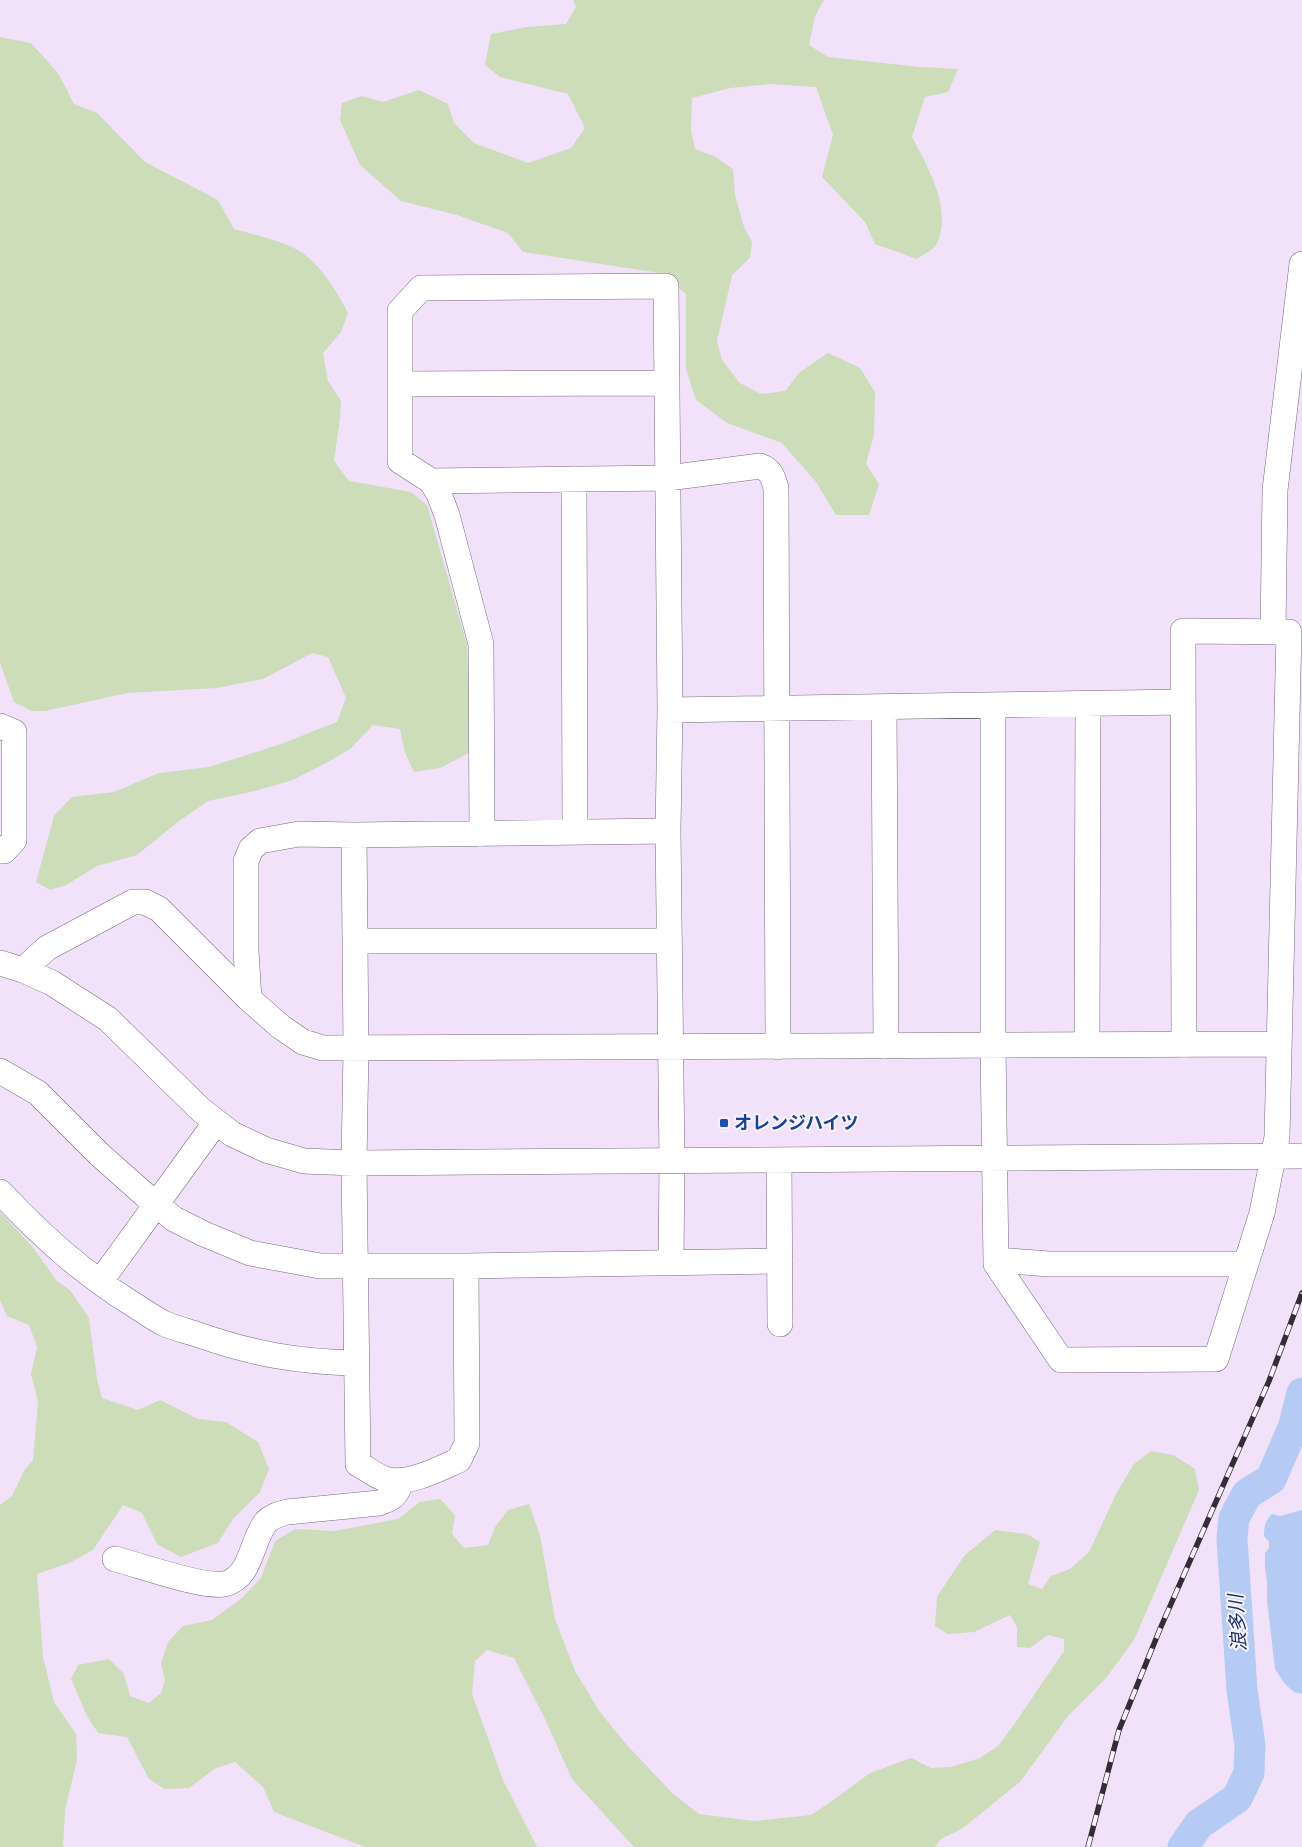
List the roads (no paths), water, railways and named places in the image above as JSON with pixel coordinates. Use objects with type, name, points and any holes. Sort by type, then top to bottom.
[{"type":"street","points":[[1273,632],[1275,490],[1302,264]]},
{"type":"street","points":[[482,834],[481,644],[448,515],[440,494],[431,480],[400,461],[400,311],[420,288],[666,286],[670,710],[668,831],[672,1160],[671,1263]]},
{"type":"street","points":[[400,384],[667,383]]},
{"type":"street","points":[[431,480],[668,478],[760,466],[768,469],[773,476],[776,488],[778,709],[778,1047]]},
{"type":"street","points":[[574,479],[575,832]]},
{"type":"street","points":[[1184,1045],[1183,631],[1289,632],[1277,1137],[1291,1156]]},
{"type":"street","points":[[670,710],[1183,702]]},
{"type":"street","points":[[1088,704],[1088,1045]]},
{"type":"street","points":[[993,706],[993,1046],[996,1264],[1061,1360],[1216,1359],[1262,1213],[1291,1156]]},
{"type":"street","points":[[884,707],[886,1046]]},
{"type":"street","points":[[0,726],[14,732],[14,840],[4,851],[0,852]]},
{"type":"street","points":[[249,998],[246,951],[246,861],[251,849],[260,841],[299,834],[668,831]]},
{"type":"street","points":[[354,835],[356,1050],[354,1163],[358,1464],[384,1479],[401,1481],[435,1471],[459,1460],[467,1443],[466,1266]]},
{"type":"street","points":[[12,967],[133,902],[145,902],[159,908],[281,1028],[303,1042],[323,1048],[356,1050],[1278,1044]]},
{"type":"street","points":[[355,941],[669,941]]},
{"type":"street","points":[[12,967],[52,983],[108,1019],[201,1110],[232,1134],[266,1150],[304,1161],[354,1163],[1291,1156]]},
{"type":"street","points":[[0,1071],[38,1093],[100,1155],[174,1219],[250,1253],[320,1266],[780,1262]]},
{"type":"street","points":[[100,1282],[216,1122]]},
{"type":"street","points":[[779,1160],[780,1324]]},
{"type":"street","points":[[0,1192],[38,1232],[74,1264],[164,1323],[216,1341],[273,1356],[317,1362],[356,1363]]},
{"type":"street","points":[[996,1260],[1049,1264],[1246,1264]]},
{"type":"street","points":[[115,1558],[209,1585],[225,1584],[238,1576],[247,1563],[265,1523],[274,1516],[287,1512],[379,1503],[391,1499],[399,1491],[401,1481]]},
{"type":"water","points":[[1302,1510],[1302,1694],[1294,1692],[1285,1684],[1275,1669],[1265,1568],[1265,1553],[1269,1548],[1269,1542],[1264,1536],[1264,1530],[1265,1524],[1272,1514],[1280,1516]]},
{"type":"waterway","name":"浪多川","points":[[1183,1847],[1199,1824],[1237,1798],[1249,1773],[1250,1745],[1242,1690],[1232,1539],[1234,1518],[1247,1494],[1271,1479],[1293,1428],[1302,1393]]},
{"type":"railway","points":[[1088,1847],[1119,1730],[1160,1629],[1269,1381],[1302,1293]]},
{"type":"place","name":"オレンジハイツ","points":[[724,1123]]}]
